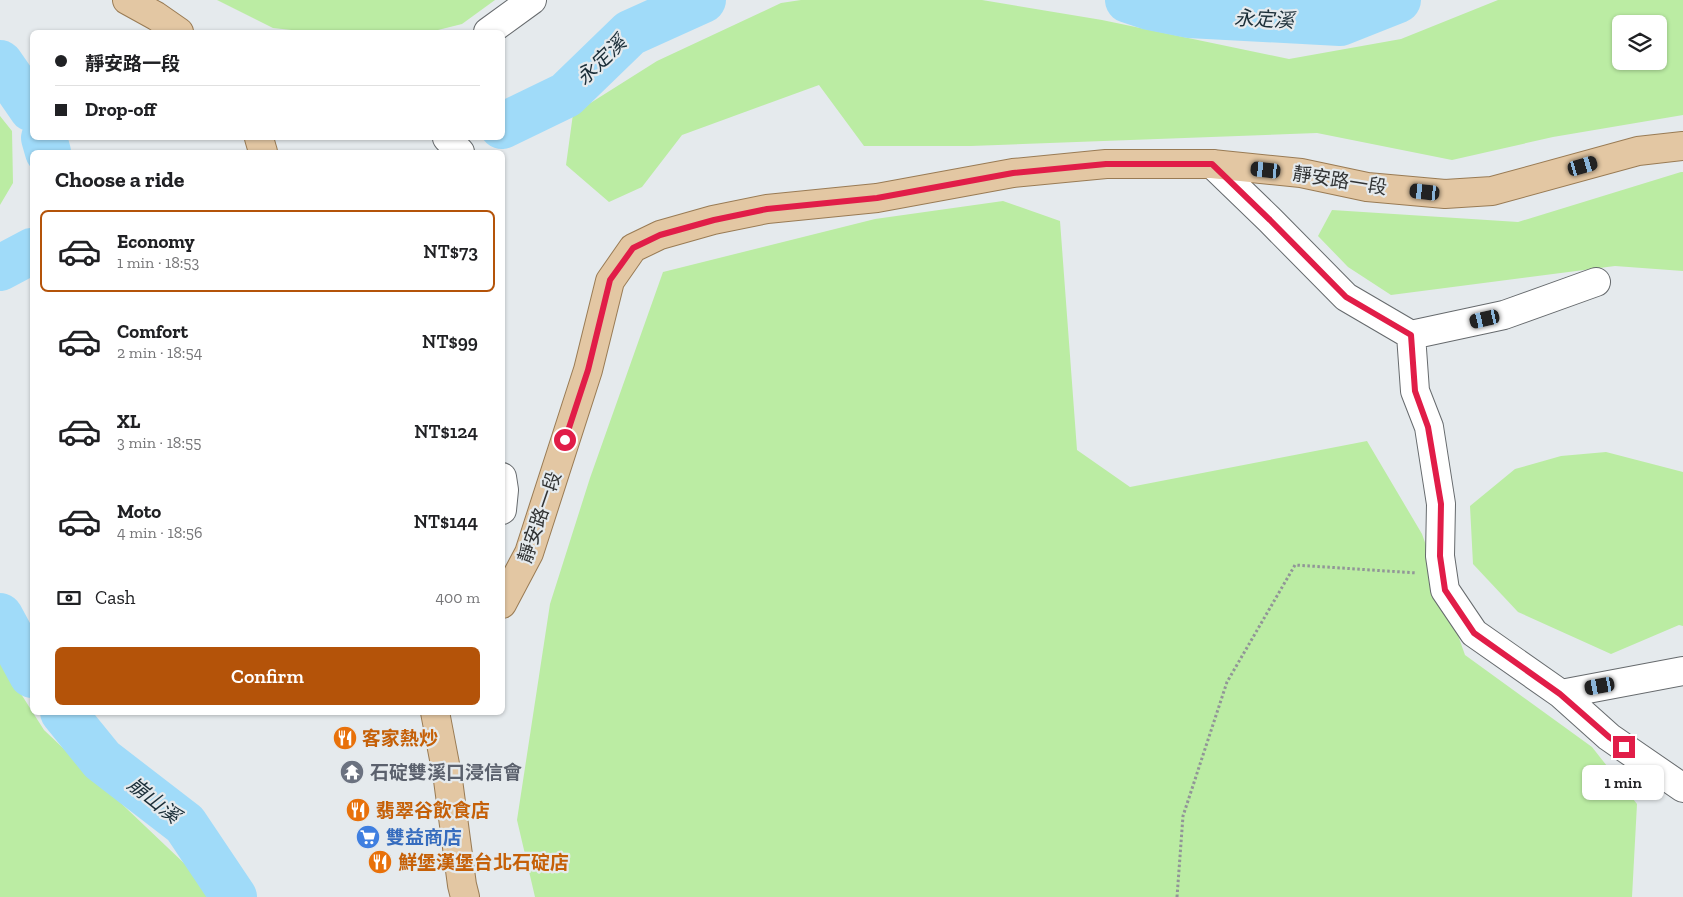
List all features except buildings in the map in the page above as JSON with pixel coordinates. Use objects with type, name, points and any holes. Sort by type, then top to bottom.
[{"type":"main road","points":[[127,0],[176,30]]},
{"type":"main road","name":"靜安路一段","points":[[505,598],[529,553],[588,370],[610,280],[633,248],[660,235],[714,220],[767,209],[877,198],[1013,173],[1106,164],[1212,164],[1301,173],[1367,186],[1445,194],[1492,191],[1638,151],[1683,146]]},
{"type":"main road","points":[[436,715],[448,780],[462,885],[466,897]]},
{"type":"street","points":[[491,30],[532,0]]},
{"type":"street","points":[[450,140],[458,150]]},
{"type":"street","points":[[1212,164],[1346,297],[1411,335],[1504,315],[1596,282]]},
{"type":"street","points":[[1411,335],[1415,391],[1428,427],[1441,504],[1440,556],[1445,590],[1474,633],[1560,694],[1609,737],[1683,788]]},
{"type":"street","points":[[1560,694],[1683,671]]},
{"type":"path","points":[[1177,897],[1183,816],[1227,682],[1294,565],[1443,574]]},
{"type":"green space","points":[[217,0],[495,0],[462,24],[438,30],[292,30],[273,28]]},
{"type":"green space","points":[[801,0],[982,0],[1102,20],[1289,59],[1401,39],[1498,0],[1683,0],[1683,115],[1553,137],[1452,160],[1317,133],[971,146],[864,146],[819,85],[682,135],[642,187],[609,202],[566,165],[573,114],[657,61],[781,3]]},
{"type":"green space","points":[[0,116],[12,131],[13,183],[0,205]]},
{"type":"green space","points":[[1683,172],[1683,271],[1615,266],[1391,295],[1348,267],[1318,236],[1332,210],[1518,222]]},
{"type":"green space","points":[[1003,201],[1060,221],[1077,450],[1130,487],[1367,441],[1422,534],[1465,655],[1592,747],[1637,804],[1632,897],[535,897],[517,820],[550,604],[590,478],[663,272],[875,219]]},
{"type":"green space","points":[[1606,452],[1683,472],[1683,626],[1679,625],[1611,654],[1518,612],[1473,564],[1470,506],[1515,469],[1561,456]]},
{"type":"green space","points":[[0,661],[30,708],[30,715],[34,715],[44,730],[207,885],[214,897],[0,897]]},
{"type":"waterway","name":"永定溪","points":[[505,125],[566,95],[630,33],[703,0]]},
{"type":"waterway","name":"永定溪","points":[[1128,0],[1149,7],[1189,15],[1340,23],[1398,0]]},
{"type":"waterway","points":[[0,63],[30,106]]},
{"type":"waterway","points":[[45,140],[47,150]]},
{"type":"waterway","name":"崩山溪","points":[[0,268],[30,252]]},
{"type":"waterway","name":"崩山溪","points":[[0,616],[30,671]]},
{"type":"waterway","name":"崩山溪","points":[[65,715],[102,760],[185,824],[234,897]]},
{"type":"place","name":"客家熱炒","points":[[345,738]]},
{"type":"place","name":"石碇雙溪口浸信會","points":[[352,772]]},
{"type":"place","name":"翡翠谷飲食店","points":[[358,810]]},
{"type":"place","name":"雙益商店","points":[[368,837]]},
{"type":"place","name":"鮮堡漢堡台北石碇店","points":[[380,862]]},
{"type":"route","points":[[565,440],[588,370],[610,280],[633,248],[660,235],[714,220],[767,209],[877,198],[1013,173],[1106,164],[1212,164],[1346,297],[1411,335],[1415,391],[1428,427],[1441,504],[1440,556],[1445,590],[1474,633],[1560,694],[1609,737],[1624,747]]}]
